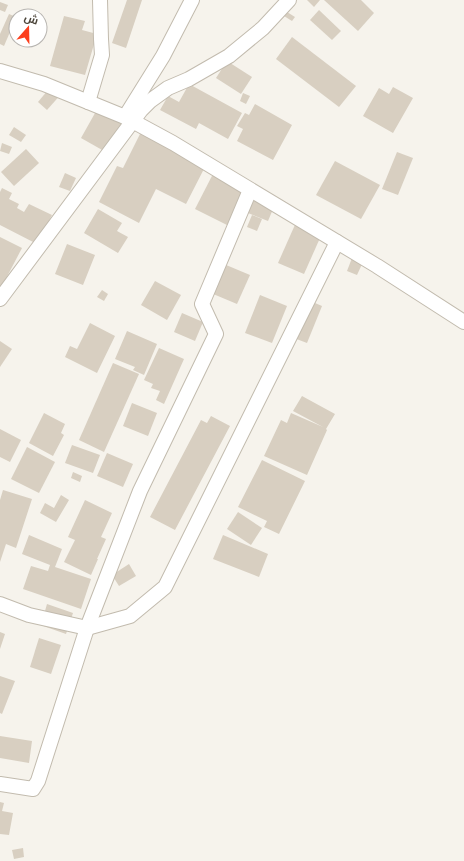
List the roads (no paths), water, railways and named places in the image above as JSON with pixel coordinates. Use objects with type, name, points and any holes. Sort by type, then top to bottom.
[{"type":"street","points":[[88,102],[102,55],[100,0]]},
{"type":"street","points":[[0,299],[129,119],[192,0]]},
{"type":"street","points":[[129,119],[168,88],[189,79],[230,56],[263,28],[290,0]]},
{"type":"street","points":[[0,71],[44,84],[129,119],[173,143],[377,266],[464,322]]},
{"type":"street","points":[[0,784],[33,789],[38,781],[87,628],[140,491],[216,334],[202,304],[250,190]]},
{"type":"street","points":[[0,604],[29,615],[87,628],[130,616],[165,587],[337,242]]}]
